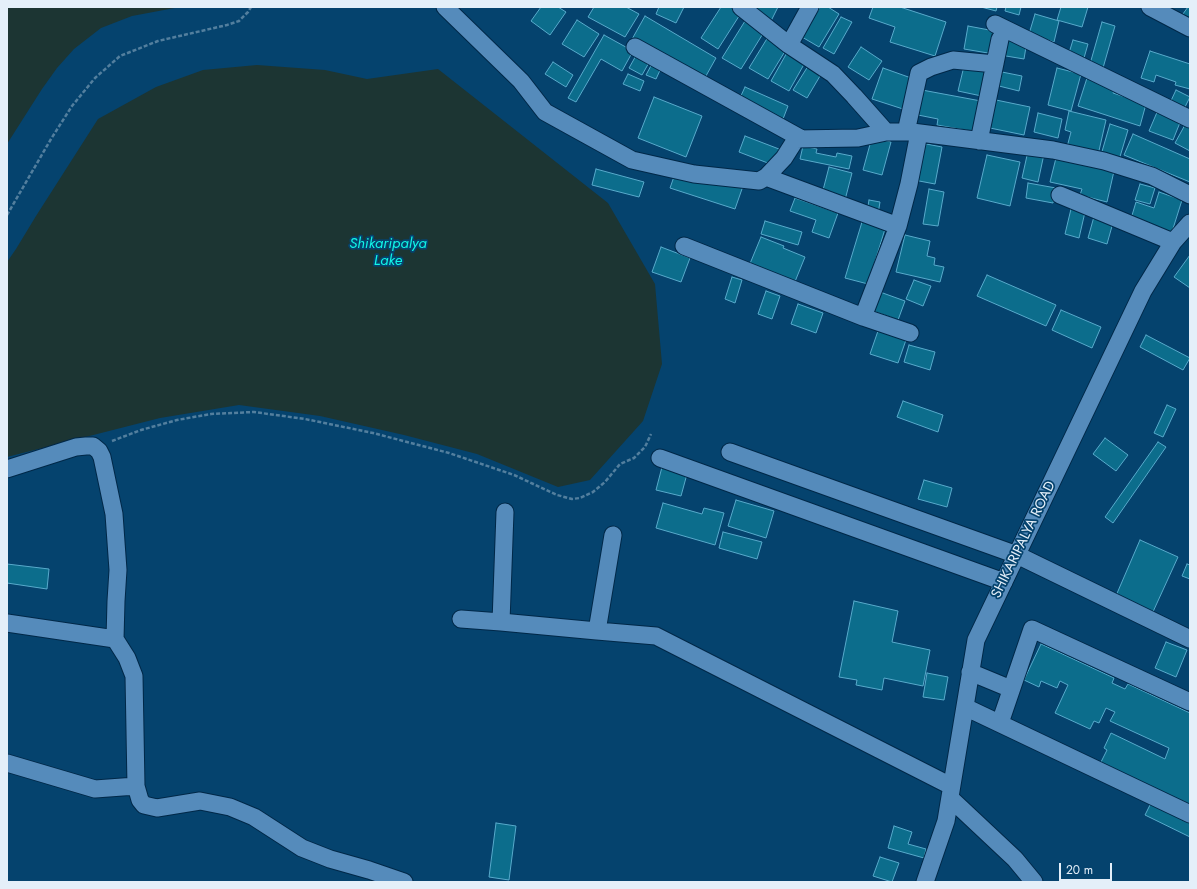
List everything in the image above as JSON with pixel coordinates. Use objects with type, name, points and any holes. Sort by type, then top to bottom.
[{"type":"street","points":[[445,7],[521,81],[545,112],[632,160],[694,174],[759,181],[766,177],[784,158],[796,140],[858,138],[886,132],[912,133],[1053,150],[1104,160],[1152,176],[1190,195]]},
{"type":"street","points":[[741,7],[789,45],[833,74],[886,132]]},
{"type":"street","points":[[789,45],[810,7]]},
{"type":"street","points":[[1150,7],[1190,28]]},
{"type":"street","points":[[979,140],[995,64],[998,32],[1190,119]]},
{"type":"street","points":[[635,48],[802,139]]},
{"type":"street","points":[[863,317],[898,226],[909,184],[912,133],[919,73],[931,67],[953,60],[995,64]]},
{"type":"street","points":[[766,177],[898,226]]},
{"type":"street","points":[[1060,195],[1173,242]]},
{"type":"street","name":"SHIKARIPALYA ROAD","points":[[925,882],[946,821],[976,640],[1143,291],[1173,242],[1190,223]]},
{"type":"street","points":[[684,246],[863,317],[910,334]]},
{"type":"street","points":[[7,469],[76,447],[93,446],[99,451],[102,457],[114,514],[118,570],[116,640],[127,658],[134,676],[136,786],[140,800],[144,805],[157,808],[200,801],[230,807],[254,817],[302,848],[330,859],[404,882]]},
{"type":"street","points":[[730,452],[1017,555],[1190,639]]},
{"type":"street","points":[[660,458],[1004,582]]},
{"type":"street","points":[[501,622],[505,512]]},
{"type":"street","points":[[597,631],[613,535]]},
{"type":"street","points":[[460,619],[656,636],[951,792],[1016,859],[1034,882]]},
{"type":"street","points":[[7,623],[116,640]]},
{"type":"street","points":[[1000,723],[1032,629],[1190,702]]},
{"type":"street","points":[[970,672],[1012,689]]},
{"type":"street","points":[[965,707],[1190,814]]},
{"type":"street","points":[[7,763],[96,789],[136,786]]},
{"type":"path","points":[[7,215],[72,106],[95,78],[120,56],[158,41],[239,21],[251,7]]},
{"type":"path","points":[[99,451],[113,441],[141,430],[178,420],[211,414],[254,412],[305,419],[373,433],[449,454],[514,475],[556,495],[572,499],[580,498],[593,492],[605,482],[620,464],[634,458],[646,447],[651,434]]},
{"type":"water","points":[[7,7],[180,7],[132,16],[101,28],[74,49],[57,68],[42,89],[7,144]]},
{"type":"water","name":"Shikaripalya Lake","points":[[257,65],[325,70],[367,79],[438,69],[608,203],[655,284],[662,364],[643,421],[590,480],[558,487],[477,454],[404,435],[320,416],[239,405],[160,418],[7,457],[7,262],[36,216],[98,119],[156,87],[203,70]]},
{"type":"building","points":[[541,7],[558,7],[566,12],[550,35],[531,21]]},
{"type":"building","points":[[594,7],[626,7],[639,14],[625,37],[588,17]]},
{"type":"building","points":[[659,7],[684,7],[676,23],[656,14]]},
{"type":"building","points":[[721,7],[731,7],[741,13],[718,49],[701,38]]},
{"type":"building","points":[[750,7],[778,7],[771,21]]},
{"type":"building","points":[[820,7],[828,7],[839,14],[819,47],[802,37]]},
{"type":"building","points":[[873,7],[900,7],[946,22],[935,56],[890,42],[895,27],[869,18]]},
{"type":"building","points":[[981,7],[997,7],[996,11]]},
{"type":"building","points":[[1006,7],[1021,7],[1019,15],[1005,11]]},
{"type":"building","points":[[1061,7],[1088,7],[1082,27],[1057,20]]},
{"type":"building","points":[[1188,7],[1190,7],[1190,25],[1180,18]]},
{"type":"building","points":[[1035,14],[1059,21],[1054,42],[1029,34]]},
{"type":"building","points":[[645,16],[716,58],[702,83],[631,41]]},
{"type":"building","points":[[841,17],[852,22],[834,54],[823,48]]},
{"type":"building","points":[[577,20],[599,34],[584,57],[562,44]]},
{"type":"building","points":[[745,21],[764,32],[741,69],[722,58]]},
{"type":"building","points":[[1102,22],[1115,26],[1103,68],[1090,64]]},
{"type":"building","points":[[968,26],[1016,35],[1027,41],[1024,59],[964,49]]},
{"type":"building","points":[[604,35],[633,51],[622,71],[601,59],[576,102],[568,98]]},
{"type":"building","points":[[768,37],[787,48],[768,79],[749,68]]},
{"type":"building","points":[[1073,40],[1088,44],[1084,58],[1069,53]]},
{"type":"building","points":[[861,47],[882,61],[869,80],[848,67]]},
{"type":"building","points":[[789,49],[807,59],[789,91],[771,81]]},
{"type":"building","points":[[1150,51],[1190,64],[1190,89],[1175,85],[1176,82],[1156,75],[1154,82],[1141,78]]},
{"type":"building","points":[[638,52],[651,59],[642,75],[629,68]]},
{"type":"building","points":[[553,62],[573,75],[566,87],[545,74]]},
{"type":"building","points":[[653,62],[662,66],[656,79],[646,75]]},
{"type":"building","points":[[965,62],[997,70],[991,98],[958,91]]},
{"type":"building","points":[[810,63],[823,71],[807,98],[793,90]]},
{"type":"building","points":[[883,68],[914,79],[903,109],[872,99]]},
{"type":"building","points":[[1057,68],[1081,74],[1071,111],[1048,105]]},
{"type":"building","points":[[1002,72],[1022,76],[1019,91],[999,86]]},
{"type":"building","points":[[628,74],[644,81],[640,91],[623,84]]},
{"type":"building","points":[[1087,78],[1115,87],[1113,93],[1146,104],[1140,126],[1078,106]]},
{"type":"building","points":[[745,87],[788,106],[783,119],[739,100]]},
{"type":"building","points":[[922,90],[981,101],[976,132],[937,125],[938,119],[918,115]]},
{"type":"building","points":[[1176,90],[1190,97],[1183,111],[1169,105]]},
{"type":"building","points":[[654,97],[702,116],[686,157],[638,138]]},
{"type":"building","points":[[996,100],[1030,107],[1024,135],[990,128]]},
{"type":"building","points":[[1158,110],[1181,120],[1173,140],[1149,131]]},
{"type":"building","points":[[1069,111],[1106,120],[1098,155],[1067,147],[1071,132],[1065,130]]},
{"type":"building","points":[[1038,113],[1062,119],[1058,138],[1034,132]]},
{"type":"building","points":[[1186,123],[1190,125],[1190,151],[1175,143]]},
{"type":"building","points":[[1110,124],[1128,130],[1119,160],[1101,155]]},
{"type":"building","points":[[1133,134],[1190,159],[1190,182],[1124,155]]},
{"type":"building","points":[[745,136],[779,149],[773,165],[739,152]]},
{"type":"building","points":[[872,137],[891,142],[882,175],[863,170]]},
{"type":"building","points":[[921,143],[942,147],[935,184],[914,180]]},
{"type":"building","points":[[803,146],[817,149],[816,153],[836,157],[837,153],[852,156],[849,169],[800,159]]},
{"type":"building","points":[[1028,151],[1044,154],[1038,182],[1022,178]]},
{"type":"building","points":[[987,155],[1020,162],[1010,206],[977,198]]},
{"type":"building","points":[[1056,158],[1114,171],[1107,202],[1080,195],[1082,189],[1050,182]]},
{"type":"building","points":[[829,167],[852,173],[845,200],[822,194]]},
{"type":"building","points":[[596,169],[644,182],[639,197],[592,185]]},
{"type":"building","points":[[676,171],[743,186],[735,209],[670,188]]},
{"type":"building","points":[[1028,183],[1056,188],[1053,203],[1026,198]]},
{"type":"building","points":[[1140,184],[1155,188],[1150,204],[1135,200]]},
{"type":"building","points":[[929,189],[944,192],[938,226],[923,224]]},
{"type":"building","points":[[1159,192],[1182,200],[1171,235],[1130,222],[1136,202],[1154,208]]},
{"type":"building","points":[[795,198],[838,213],[829,238],[812,232],[816,220],[790,211]]},
{"type":"building","points":[[869,200],[880,202],[878,214],[867,212]]},
{"type":"building","points":[[1071,209],[1085,212],[1079,238],[1065,234]]},
{"type":"building","points":[[1095,213],[1114,219],[1107,244],[1088,238]]},
{"type":"building","points":[[765,221],[802,232],[798,245],[761,234]]},
{"type":"building","points":[[862,222],[885,229],[868,284],[845,278]]},
{"type":"building","points":[[905,235],[930,241],[927,256],[935,258],[934,265],[944,267],[940,282],[896,272]]},
{"type":"building","points":[[761,237],[784,246],[783,248],[805,257],[794,284],[749,266]]},
{"type":"building","points":[[661,247],[690,258],[681,282],[652,272]]},
{"type":"building","points":[[1190,255],[1190,288],[1174,277]]},
{"type":"building","points":[[987,275],[1056,305],[1046,326],[977,296]]},
{"type":"building","points":[[732,277],[742,280],[735,303],[725,299]]},
{"type":"building","points":[[914,280],[931,286],[923,306],[906,299]]},
{"type":"building","points":[[766,291],[780,296],[772,319],[758,314]]},
{"type":"building","points":[[880,292],[905,301],[898,320],[873,311]]},
{"type":"building","points":[[798,304],[823,313],[816,333],[791,324]]},
{"type":"building","points":[[1061,310],[1101,327],[1092,348],[1052,330]]},
{"type":"building","points":[[879,328],[907,337],[898,363],[870,354]]},
{"type":"building","points":[[1146,335],[1190,358],[1183,370],[1140,347]]},
{"type":"building","points":[[909,345],[935,352],[930,370],[904,362]]},
{"type":"building","points":[[903,401],[943,415],[938,432],[897,417]]},
{"type":"building","points":[[1167,405],[1176,409],[1163,437],[1154,433]]},
{"type":"building","points":[[1105,438],[1128,455],[1116,471],[1093,454]]},
{"type":"building","points":[[1158,442],[1166,447],[1113,523],[1105,517]]},
{"type":"building","points":[[662,467],[687,474],[681,496],[656,490]]},
{"type":"building","points":[[924,480],[952,488],[947,507],[918,499]]},
{"type":"building","points":[[736,500],[774,511],[766,538],[728,526]]},
{"type":"building","points":[[663,503],[702,514],[704,508],[724,513],[715,545],[656,528]]},
{"type":"building","points":[[723,532],[762,542],[757,559],[719,548]]},
{"type":"building","points":[[1140,540],[1178,557],[1152,614],[1115,598]]},
{"type":"building","points":[[7,564],[49,569],[47,589],[7,583]]},
{"type":"building","points":[[1187,564],[1190,565],[1190,579],[1182,576]]},
{"type":"building","points":[[854,601],[898,611],[892,642],[930,650],[923,686],[884,678],[882,690],[856,685],[857,680],[839,677]]},
{"type":"building","points":[[1166,642],[1187,650],[1176,677],[1155,668]]},
{"type":"building","points":[[1041,644],[1114,678],[1112,683],[1125,689],[1128,684],[1190,713],[1190,806],[1100,764],[1107,750],[1104,748],[1111,733],[1165,759],[1169,748],[1110,721],[1115,712],[1106,708],[1099,723],[1094,721],[1090,729],[1055,713],[1068,685],[1060,681],[1057,688],[1041,681],[1039,687],[1024,680]]},
{"type":"building","points":[[927,673],[948,677],[944,700],[923,697]]},
{"type":"building","points":[[1151,803],[1190,822],[1190,837],[1145,815]]},
{"type":"building","points":[[496,823],[516,826],[509,880],[489,877]]},
{"type":"building","points":[[894,826],[912,832],[908,844],[926,849],[924,858],[888,848]]},
{"type":"building","points":[[880,857],[899,863],[892,882],[873,876]]}]
